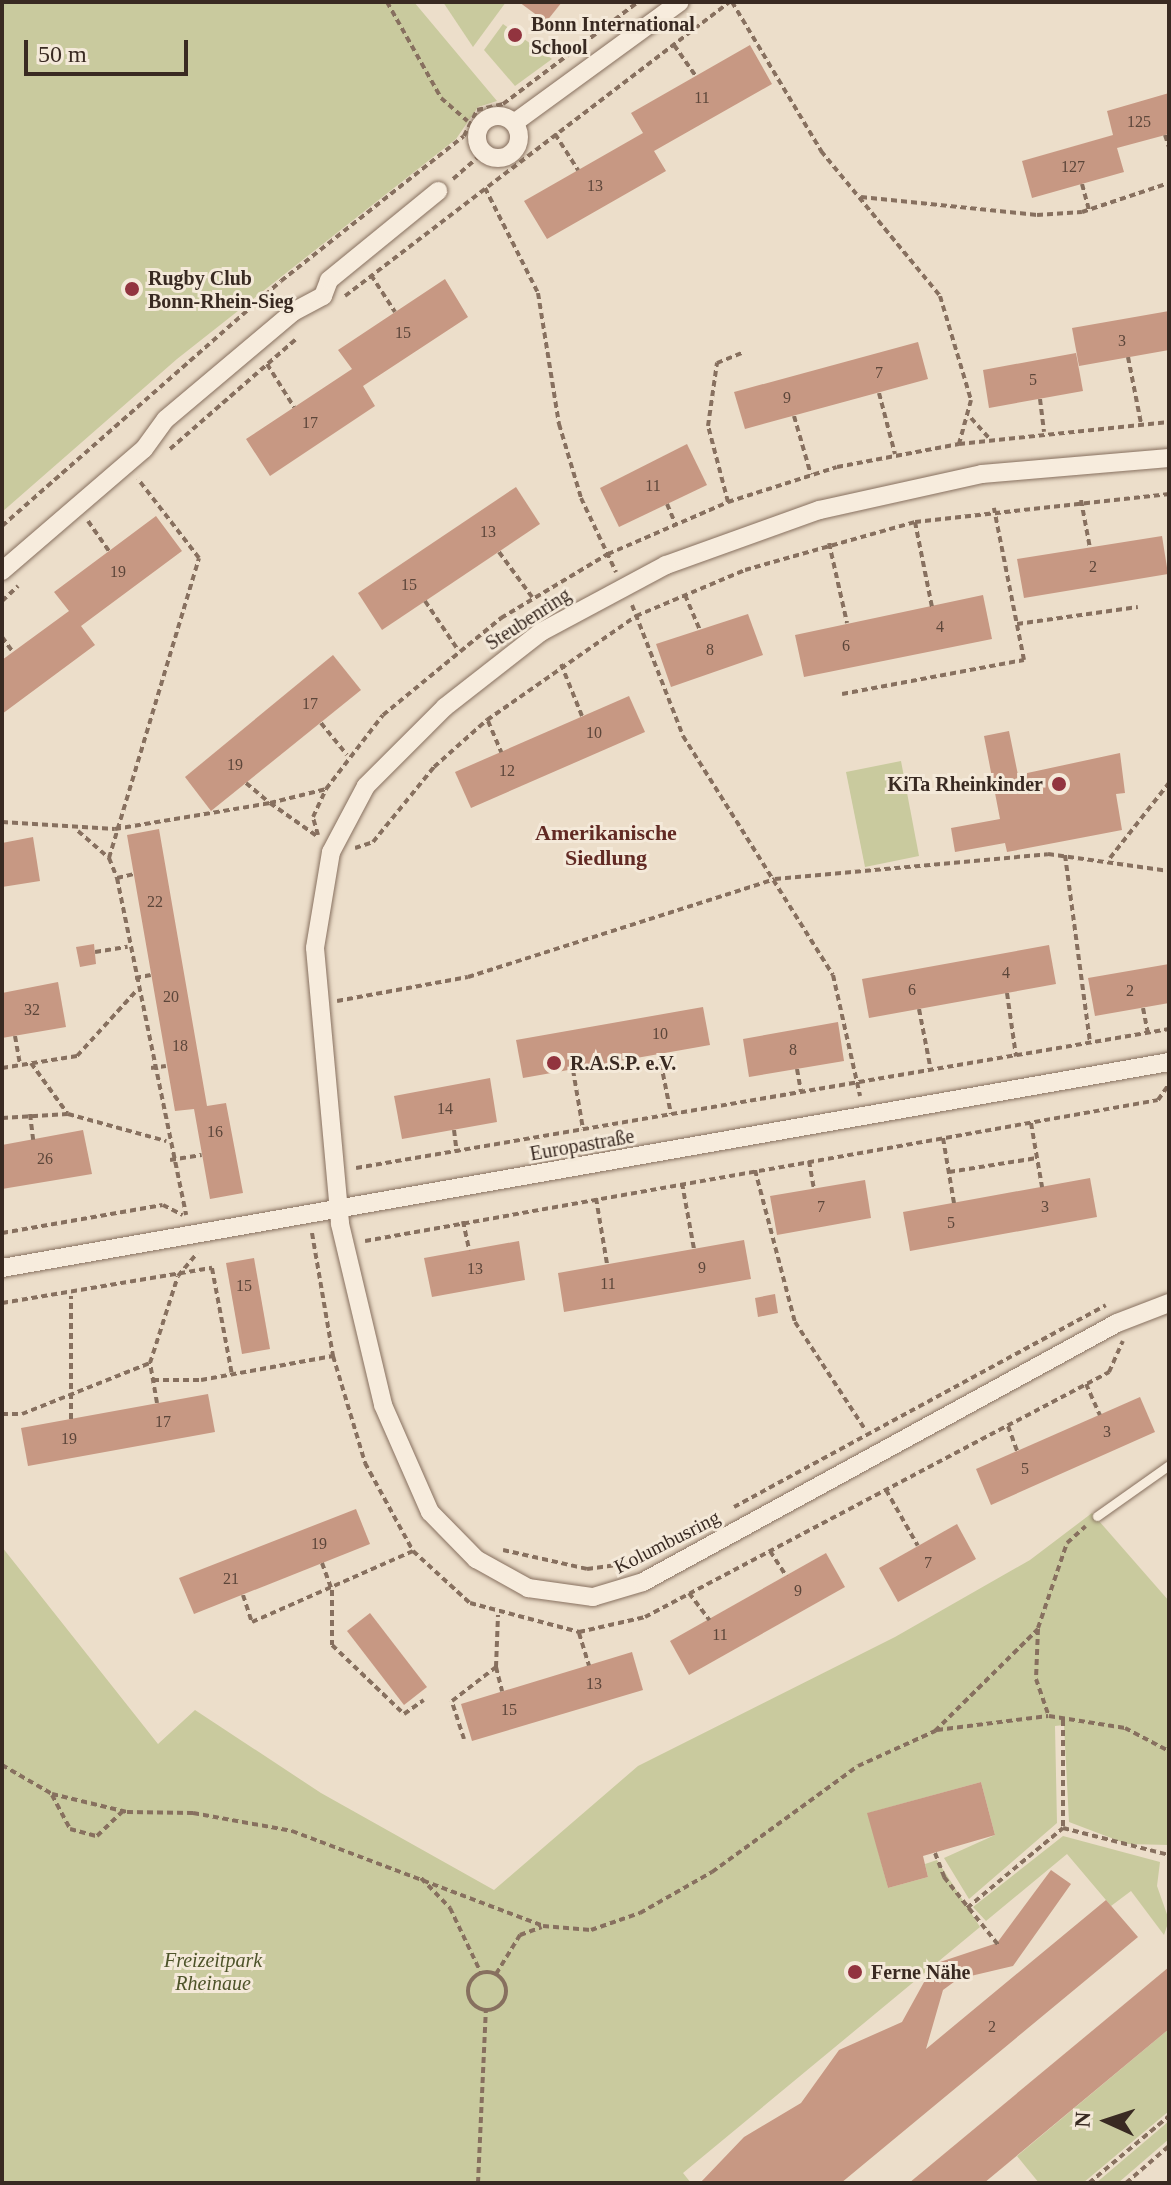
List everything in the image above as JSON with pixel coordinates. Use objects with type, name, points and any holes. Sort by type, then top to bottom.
[{"type":"street","points":[[514,123],[680,2]]},
{"type":"street","points":[[496,116],[514,123],[514,151],[501,158],[484,152],[477,138],[485,121],[496,116]]},
{"type":"street","points":[[2,571],[144,449],[166,419],[293,312],[323,296],[329,280],[438,191]]},
{"type":"street","name":"Steubenring","points":[[342,1207],[315,948],[331,852],[347,814],[388,760],[469,687],[541,632],[623,586],[738,534],[896,491],[995,473],[1169,458]]},
{"type":"street","name":"Europastraße","points":[[2,1268],[1169,1062]]},
{"type":"street","name":"Kolumbusring","points":[[342,1207],[383,1405],[430,1512],[489,1568],[571,1597],[643,1582],[1117,1323],[1169,1303]]},
{"type":"lane","points":[[1097,1516],[1169,1465]]},
{"type":"path","points":[[387,2],[441,98],[467,121]]},
{"type":"path","points":[[467,121],[503,104],[638,2]]},
{"type":"path","points":[[339,301],[731,2],[791,109],[940,296],[971,417],[991,440]]},
{"type":"path","points":[[674,45],[696,77]]},
{"type":"path","points":[[2,526],[268,292],[464,136],[467,121]]},
{"type":"path","points":[[555,134],[578,170]]},
{"type":"path","points":[[1165,135],[1169,147]]},
{"type":"path","points":[[438,191],[484,152]]},
{"type":"path","points":[[860,196],[992,213],[1089,210],[1169,183]]},
{"type":"path","points":[[1082,184],[1089,210]]},
{"type":"path","points":[[485,188],[538,293],[559,424],[581,498],[636,616],[683,736],[833,975],[858,1084],[869,1150]]},
{"type":"path","points":[[371,275],[395,312]]},
{"type":"path","points":[[161,457],[308,328]]},
{"type":"path","points":[[728,502],[711,452],[709,414],[717,363],[744,352]]},
{"type":"path","points":[[1128,357],[1141,423]]},
{"type":"path","points":[[267,364],[294,407]]},
{"type":"path","points":[[879,393],[895,454]]},
{"type":"path","points":[[1040,399],[1044,433]]},
{"type":"path","points":[[794,416],[811,475]]},
{"type":"path","points":[[959,444],[971,417]]},
{"type":"path","points":[[128,486],[149,467]]},
{"type":"path","points":[[109,858],[123,828],[199,558],[137,478]]},
{"type":"path","points":[[345,860],[349,850],[373,842],[434,767],[487,720],[561,664],[636,616],[829,543],[915,522],[994,508],[1169,494]]},
{"type":"path","points":[[1081,500],[1090,548]]},
{"type":"path","points":[[667,504],[676,525]]},
{"type":"path","points":[[842,694],[1024,660],[994,508]]},
{"type":"path","points":[[77,531],[98,513]]},
{"type":"path","points":[[88,521],[109,551]]},
{"type":"path","points":[[915,522],[932,607]]},
{"type":"path","points":[[829,543],[847,623]]},
{"type":"path","points":[[499,552],[532,597]]},
{"type":"path","points":[[2,601],[23,581]]},
{"type":"path","points":[[685,595],[700,630]]},
{"type":"path","points":[[425,601],[458,650]]},
{"type":"path","points":[[1017,624],[1138,607]]},
{"type":"path","points":[[2,637],[13,652]]},
{"type":"path","points":[[561,664],[582,716]]},
{"type":"path","points":[[487,720],[501,752]]},
{"type":"path","points":[[321,723],[347,755]]},
{"type":"path","points":[[246,783],[319,838],[315,850]]},
{"type":"path","points":[[1110,858],[1169,783]]},
{"type":"path","points":[[2,822],[78,831],[123,828],[270,803],[326,789]]},
{"type":"path","points":[[78,831],[109,858],[117,878],[151,1068],[183,1215]]},
{"type":"path","points":[[1065,855],[1090,1043]]},
{"type":"path","points":[[335,1002],[468,977],[775,879],[1065,855],[1110,858],[1169,871]]},
{"type":"path","points":[[117,878],[134,874]]},
{"type":"path","points":[[95,952],[128,947]]},
{"type":"path","points":[[135,978],[151,975]]},
{"type":"path","points":[[2,1068],[77,1056],[137,990]]},
{"type":"path","points":[[334,990],[336,1015]]},
{"type":"path","points":[[1007,993],[1016,1056]]},
{"type":"path","points":[[1143,1008],[1148,1033]]},
{"type":"path","points":[[919,1009],[931,1071]]},
{"type":"path","points":[[354,1157],[356,1169],[1169,1029]]},
{"type":"path","points":[[15,1036],[20,1065]]},
{"type":"path","points":[[659,1054],[671,1114]]},
{"type":"path","points":[[31,1063],[68,1114]]},
{"type":"path","points":[[151,1068],[166,1066]]},
{"type":"path","points":[[797,1069],[801,1092]]},
{"type":"path","points":[[573,1070],[583,1129]]},
{"type":"path","points":[[368,1254],[365,1240],[1158,1100],[1169,1084]]},
{"type":"path","points":[[29,1114],[33,1140]]},
{"type":"path","points":[[2,1118],[68,1114],[166,1141]]},
{"type":"path","points":[[1031,1123],[1042,1187]]},
{"type":"path","points":[[454,1130],[457,1153]]},
{"type":"path","points":[[943,1138],[954,1203]]},
{"type":"path","points":[[170,1160],[202,1155]]},
{"type":"path","points":[[949,1172],[1037,1158]]},
{"type":"path","points":[[809,1161],[814,1189]]},
{"type":"path","points":[[755,1170],[795,1322],[866,1431]]},
{"type":"path","points":[[682,1183],[694,1249]]},
{"type":"path","points":[[596,1198],[607,1264]]},
{"type":"path","points":[[2,1233],[163,1205],[183,1215],[197,1217]]},
{"type":"path","points":[[463,1221],[469,1250]]},
{"type":"path","points":[[298,1236],[312,1233],[333,1356],[365,1463],[413,1551],[460,1596],[498,1615],[579,1632],[612,1629],[689,1593],[1008,1426],[1109,1372],[1123,1340],[1133,1336]]},
{"type":"path","points":[[157,1403],[150,1363],[178,1276],[197,1253],[212,1250]]},
{"type":"path","points":[[2,1303],[71,1296],[212,1268],[232,1375]]},
{"type":"path","points":[[71,1296],[68,1393],[71,1419]]},
{"type":"path","points":[[731,1509],[866,1431],[1118,1300]]},
{"type":"path","points":[[153,1380],[232,1375],[333,1356]]},
{"type":"path","points":[[2,1414],[22,1414],[68,1393],[150,1363]]},
{"type":"path","points":[[1086,1384],[1100,1415]]},
{"type":"path","points":[[1008,1426],[1017,1451]]},
{"type":"path","points":[[886,1490],[918,1546]]},
{"type":"path","points":[[1049,1716],[1036,1679],[1038,1629],[1067,1543],[1097,1516]]},
{"type":"path","points":[[497,1548],[587,1569],[643,1557]]},
{"type":"path","points":[[243,1595],[252,1622],[332,1590],[413,1551]]},
{"type":"path","points":[[770,1551],[786,1576]]},
{"type":"path","points":[[322,1563],[332,1590],[332,1645],[404,1714],[424,1700]]},
{"type":"path","points":[[689,1593],[709,1620]]},
{"type":"path","points":[[498,1615],[496,1667],[502,1691]]},
{"type":"path","points":[[935,1731],[1013,1662],[1038,1629]]},
{"type":"path","points":[[579,1632],[589,1665]]},
{"type":"path","points":[[464,1739],[452,1701],[496,1667]]},
{"type":"path","points":[[2,1765],[52,1794],[123,1811],[193,1813],[292,1831],[419,1876],[543,1926],[591,1930],[640,1913],[712,1872],[858,1766],[935,1731],[1049,1716],[1125,1728],[1169,1751]]},
{"type":"path","points":[[1063,1719],[1063,1828]]},
{"type":"path","points":[[52,1794],[70,1829],[97,1836],[123,1811]]},
{"type":"path","points":[[1063,1828],[1169,1855]]},
{"type":"path","points":[[967,1908],[1063,1828]]},
{"type":"path","points":[[935,1853],[967,1908],[999,1946]]},
{"type":"path","points":[[419,1876],[450,1908],[481,1973]]},
{"type":"path","points":[[496,1974],[520,1935],[543,1926]]},
{"type":"path","points":[[481,1973],[496,1974]]},
{"type":"path","points":[[481,1973],[470,1996],[486,2009]]},
{"type":"path","points":[[486,2009],[505,1996],[496,1974]]},
{"type":"path","points":[[478,2183],[486,2009]]},
{"type":"path","points":[[1089,2183],[1169,2116]]},
{"type":"path","points":[[1126,2183],[1169,2146]]},
{"type":"green space","name":"Rugby Club Bonn-Rhein-Sieg","points":[[2,2],[414,2],[497,101],[478,107],[456,139],[177,359],[2,512]]},
{"type":"green space","points":[[443,2],[506,2],[473,47]]},
{"type":"green space","points":[[503,24],[552,59],[515,86],[484,50]]},
{"type":"green space","points":[[901,761],[919,856],[865,867],[846,772]]},
{"type":"green space","name":"Freizeitpark Rheinaue","points":[[1092,1513],[1169,1601],[1169,1845],[1127,1844],[1069,1822],[1064,1725],[1055,1726],[1057,1823],[969,1899],[944,1858],[995,1835],[981,1782],[868,1813],[888,1888],[928,1877],[925,1864],[937,1860],[980,1927],[683,2173],[691,2183],[2,2183],[2,1547],[158,1744],[195,1710],[321,1793],[494,1890],[638,1766],[895,1637],[1030,1560]]},
{"type":"green space","points":[[1063,1836],[1160,1862],[1157,1886],[1169,1920],[1164,1935],[1131,1891],[1111,1906],[1067,1854],[986,1921],[973,1907]]},
{"type":"green space","points":[[1169,2029],[1169,2111],[1083,2183],[1039,2183],[1017,2156]]},
{"type":"green space","points":[[1169,2121],[1169,2139],[1118,2183],[1096,2183]]},
{"type":"building","points":[[519,2],[562,2],[546,22]]},
{"type":"building","points":[[750,45],[772,84],[654,151],[666,171],[547,239],[524,201],[643,133],[631,113]]},
{"type":"building","points":[[1169,93],[1169,134],[1117,148],[1124,172],[1032,198],[1022,161],[1113,135],[1107,111]]},
{"type":"building","points":[[445,279],[468,317],[363,386],[375,406],[270,476],[246,439],[352,369],[338,350]]},
{"type":"building","points":[[1169,311],[1169,350],[1079,366],[1072,328]]},
{"type":"building","points":[[918,342],[928,379],[745,429],[734,392]]},
{"type":"building","points":[[1076,353],[1083,391],[989,408],[983,370]]},
{"type":"building","points":[[687,444],[707,485],[619,527],[600,488]]},
{"type":"building","points":[[516,487],[540,524],[382,630],[358,593]]},
{"type":"building","points":[[156,516],[182,551],[81,626],[95,645],[2,714],[2,660],[69,611],[54,592]]},
{"type":"building","points":[[1162,536],[1168,574],[1024,598],[1017,559]]},
{"type":"building","points":[[983,595],[992,639],[804,677],[795,635]]},
{"type":"building","points":[[748,614],[763,655],[671,687],[656,644]]},
{"type":"building","points":[[333,655],[361,690],[211,811],[185,777]]},
{"type":"building","points":[[629,696],[645,732],[471,808],[455,772]]},
{"type":"building","name":"KiTa Rheinkinder","points":[[1009,731],[1018,775],[1120,753],[1125,793],[1116,794],[1122,830],[1007,852],[1005,843],[955,852],[951,828],[1000,819],[984,736]]},
{"type":"building","points":[[159,829],[207,1106],[226,1103],[243,1193],[210,1199],[194,1109],[175,1111],[127,835]]},
{"type":"building","points":[[33,837],[40,881],[2,887],[2,843]]},
{"type":"building","points":[[94,944],[96,964],[80,967],[76,947]]},
{"type":"building","points":[[1049,945],[1056,984],[869,1018],[862,979]]},
{"type":"building","points":[[1169,964],[1169,1003],[1095,1016],[1088,978]]},
{"type":"building","points":[[58,982],[66,1027],[2,1038],[2,993]]},
{"type":"building","points":[[703,1007],[710,1045],[523,1078],[516,1040]]},
{"type":"building","points":[[838,1022],[844,1061],[749,1077],[743,1039]]},
{"type":"building","points":[[490,1078],[497,1122],[402,1139],[394,1096]]},
{"type":"building","points":[[83,1130],[92,1174],[2,1189],[2,1145]]},
{"type":"building","points":[[1090,1178],[1097,1217],[910,1251],[903,1212]]},
{"type":"building","points":[[865,1180],[871,1218],[777,1235],[770,1196]]},
{"type":"building","points":[[744,1240],[751,1279],[564,1312],[558,1273]]},
{"type":"building","points":[[519,1241],[525,1280],[432,1297],[424,1258]]},
{"type":"building","points":[[254,1258],[270,1349],[242,1354],[226,1263]]},
{"type":"building","points":[[775,1294],[778,1313],[758,1317],[755,1298]]},
{"type":"building","points":[[208,1394],[215,1432],[28,1466],[21,1428]]},
{"type":"building","points":[[1140,1397],[1155,1432],[991,1505],[976,1469]]},
{"type":"building","points":[[356,1509],[370,1544],[194,1614],[179,1578]]},
{"type":"building","points":[[957,1524],[976,1559],[898,1602],[879,1568]]},
{"type":"building","points":[[826,1553],[845,1587],[689,1675],[670,1641]]},
{"type":"building","points":[[370,1613],[427,1687],[404,1705],[347,1631]]},
{"type":"building","points":[[632,1652],[643,1690],[472,1741],[461,1704]]},
{"type":"building","points":[[981,1782],[995,1835],[923,1856],[928,1877],[888,1888],[867,1813]]},
{"type":"building","points":[[1051,1870],[1071,1884],[1013,1966],[958,1979],[943,1990],[926,2049],[1106,1900],[1138,1937],[841,2183],[700,2183],[744,2137],[801,2103],[839,2050],[902,2022],[934,1964],[997,1943]]},
{"type":"building","points":[[1169,1967],[1169,2029],[984,2183],[909,2183]]},
{"type":"place","name":"Bonn International School","points":[[515,35]]},
{"type":"place","name":"Rugby Club Bonn-Rhein-Sieg","points":[[132,289]]},
{"type":"place","name":"KiTa Rheinkinder","points":[[1059,784]]},
{"type":"place","name":"R.A.S.P. e.V.","points":[[554,1063]]},
{"type":"place","name":"Ferne Nähe","points":[[855,1972]]},
{"type":"district","name":"Amerikanische Siedlung","points":[[606,844]]}]
